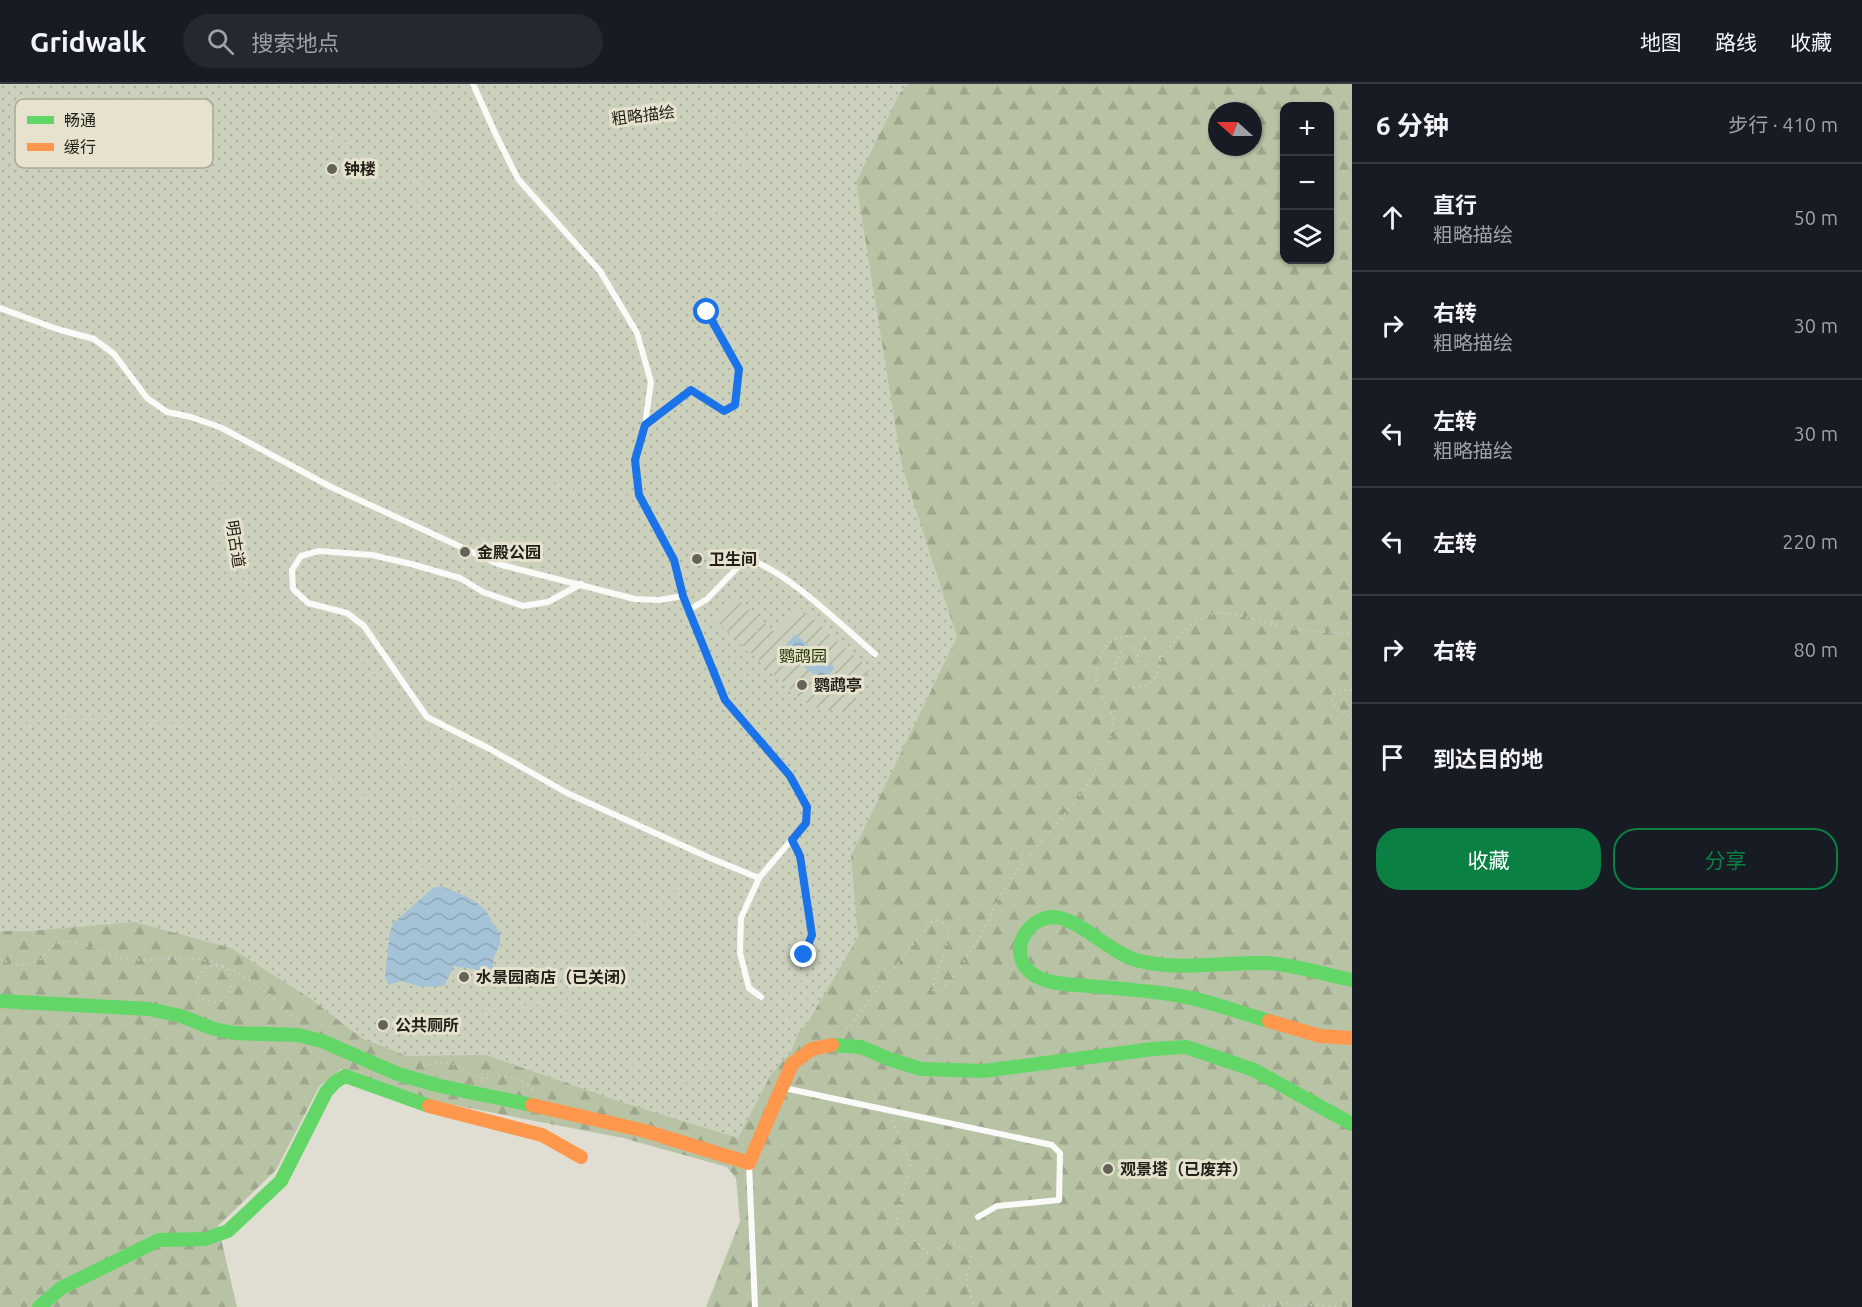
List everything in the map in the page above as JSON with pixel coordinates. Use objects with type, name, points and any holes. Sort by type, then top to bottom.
[{"type":"street","points":[[1352,980],[1270,963],[1162,965],[1138,961],[1119,954],[1070,921],[1053,917],[1027,928],[1021,941],[1021,957],[1027,969],[1039,978],[1061,984],[1183,996],[1320,1036],[1352,1038]]},
{"type":"street","points":[[0,1001],[149,1009],[181,1016],[224,1031],[298,1035],[322,1041],[398,1074],[487,1097],[645,1131],[749,1163],[792,1064],[812,1049],[836,1044],[861,1047],[921,1069],[983,1071],[1185,1047],[1254,1070],[1352,1124]]},
{"type":"street","points":[[39,1307],[61,1288],[159,1240],[172,1238],[192,1241],[228,1232],[281,1181],[326,1092],[335,1082],[345,1076],[433,1107],[542,1135],[581,1157]]},
{"type":"lane","points":[[473,84],[518,179],[600,271],[637,333],[651,382],[645,425],[635,460],[639,495],[674,560],[683,596],[725,700],[790,776],[807,807],[806,823],[759,879],[741,918],[740,953],[749,988],[761,997]]},
{"type":"lane","points":[[0,308],[57,329],[94,339],[114,354],[147,398],[167,412],[191,417],[222,428],[331,487],[498,564],[636,599],[659,600],[683,596]]},
{"type":"lane","points":[[581,584],[548,602],[523,606],[483,592],[460,578],[372,555],[319,551],[301,556],[292,570],[293,589],[308,603],[347,613],[364,626],[427,717],[567,793],[759,879]]},
{"type":"lane","points":[[689,610],[707,599],[737,568],[750,560],[764,564],[807,596],[874,654]]},
{"type":"lane","points":[[781,1087],[888,1112],[1052,1145],[1060,1153],[1059,1200],[998,1206],[978,1217]]},
{"type":"lane","points":[[749,1163],[755,1307]]},
{"type":"path","points":[[161,99],[170,90],[205,84]]},
{"type":"path","points":[[393,514],[414,494],[473,407],[476,349],[462,298],[418,258],[414,208],[423,185],[426,164],[419,142],[429,118],[445,96],[460,84]]},
{"type":"path","name":"粗略描绘","points":[[533,84],[525,102],[536,130],[676,108],[729,119],[748,136],[745,158],[733,192],[712,220],[722,253],[724,295],[707,312],[739,369],[735,405],[724,411],[691,390],[645,425]]},
{"type":"path","points":[[0,97],[24,99]]},
{"type":"path","points":[[294,166],[315,138],[338,140],[349,142],[363,173]]},
{"type":"path","points":[[0,148],[15,149]]},
{"type":"path","points":[[213,161],[294,166]]},
{"type":"path","points":[[294,166],[308,198],[331,201],[343,202],[363,173]]},
{"type":"path","points":[[363,173],[423,185]]},
{"type":"path","points":[[117,366],[120,401],[124,408],[157,417]]},
{"type":"path","points":[[473,407],[500,444],[558,484],[592,496],[606,488],[627,495],[660,571]]},
{"type":"path","name":"明古道","points":[[178,423],[206,467],[228,494],[244,588],[253,603],[356,657],[400,695]]},
{"type":"path","points":[[735,666],[751,646],[721,619],[731,608],[777,648],[786,664],[810,679]]},
{"type":"path","points":[[1138,662],[1138,654],[1132,647],[1124,648],[1119,654],[1114,671],[1124,685],[1139,688],[1148,685],[1158,672],[1161,659],[1188,626],[1203,617],[1218,613],[1290,628],[1352,634]]},
{"type":"path","points":[[777,648],[795,628],[797,630]]},
{"type":"path","points":[[304,630],[320,718]]},
{"type":"path","points":[[839,1030],[848,1029],[930,922],[942,921],[949,929],[949,941],[933,982],[933,993],[943,990],[979,940],[1001,894],[1093,776],[1106,753],[1113,731],[1113,720],[1110,707],[1098,691],[1096,678],[1100,659],[1108,644],[1121,636],[1137,636],[1147,639],[1156,647],[1161,659]]},
{"type":"path","points":[[702,645],[714,647],[744,674],[766,686],[786,664]]},
{"type":"path","points":[[675,842],[692,770],[707,746],[712,730],[705,710],[698,669],[700,660],[707,657]]},
{"type":"path","points":[[1352,690],[1343,690],[1334,694],[1332,699],[1337,708],[1352,719]]},
{"type":"path","points":[[0,736],[18,725],[69,717],[118,718],[214,727],[282,713],[357,725],[382,739],[398,755],[412,784],[419,822],[419,854],[402,901]]},
{"type":"path","points":[[427,717],[435,756],[456,793],[459,806],[456,819],[448,832],[402,901],[377,932],[378,988],[385,1006],[395,1017],[411,1018],[473,1013],[575,999]]},
{"type":"path","points":[[513,762],[523,751],[559,746],[588,736],[602,738],[627,750],[670,760],[692,770]]},
{"type":"path","points":[[0,786],[70,787],[276,761],[293,762],[327,774],[368,798],[419,822]]},
{"type":"path","points":[[0,848],[47,845],[72,811],[70,787]]},
{"type":"path","points":[[790,972],[804,955],[812,935],[800,856],[792,840]]},
{"type":"path","points":[[431,855],[458,884],[483,899],[504,934],[495,962],[517,966]]},
{"type":"path","points":[[575,999],[657,907],[710,858]]},
{"type":"path","points":[[483,899],[494,893],[511,894],[537,906],[562,946],[572,978],[575,999]]},
{"type":"path","points":[[740,940],[770,956],[802,982]]},
{"type":"path","points":[[0,959],[15,966],[26,966],[44,957],[50,947],[61,942],[72,942],[126,959],[149,961],[184,958],[207,962],[218,965],[221,967],[229,971],[233,982],[229,993],[221,1001],[209,1001],[199,995],[196,985],[199,974],[208,966],[218,966],[224,967],[230,968],[248,978],[304,1025]]},
{"type":"path","points":[[569,999],[563,1030],[569,1044],[603,1050],[676,1086],[691,1081],[761,997],[776,1009],[792,1020],[836,962],[820,950],[776,1009]]},
{"type":"path","points":[[810,988],[814,991]]},
{"type":"path","points":[[370,1014],[390,1012]]},
{"type":"path","points":[[419,1068],[427,1064],[444,1063],[460,1066],[476,1077],[516,1078],[536,1092]]},
{"type":"path","points":[[888,1112],[911,1164],[896,1222],[928,1253],[951,1242],[972,1252],[966,1278],[974,1307]]},
{"type":"path","points":[[1263,1307],[1283,1303],[1344,1307]]},
{"type":"green space","points":[[0,84],[1352,84],[1352,1307],[706,1307],[740,1221],[736,1178],[727,1167],[623,1138],[432,1101],[341,1069],[319,1087],[276,1170],[218,1226],[237,1307],[0,1307]]},
{"type":"green space","name":"金殿公园","points":[[0,84],[909,84],[900,93],[856,182],[902,466],[957,637],[851,856],[858,937],[808,1022],[799,1032],[791,1052],[770,1076],[738,1138],[627,1104],[486,1055],[407,1056],[363,1039],[308,997],[231,948],[134,922],[31,931],[0,931]]},
{"type":"green space","name":"鹦鹉园","points":[[734,597],[776,633],[800,608],[869,669],[849,711],[820,710],[803,701],[715,620]]},
{"type":"water","points":[[795,634],[835,668],[824,680],[816,673],[814,675],[783,649]]},
{"type":"water","points":[[441,886],[475,901],[500,932],[500,943],[493,960],[494,983],[478,978],[479,970],[454,966],[444,986],[422,987],[401,981],[388,985],[385,976],[393,923],[433,888]]},
{"type":"traffic: fast","points":[[1269,1021],[1192,998],[1063,984],[1042,979],[1026,968],[1020,952],[1021,943],[1035,923],[1051,917],[1061,918],[1082,928],[1117,951],[1140,961],[1187,966],[1267,963],[1352,980]]},
{"type":"traffic: fast","points":[[0,1001],[149,1009],[181,1016],[214,1029],[234,1033],[298,1035],[322,1041],[398,1074],[440,1086],[532,1105]]},
{"type":"traffic: fast","points":[[832,1045],[861,1047],[921,1069],[983,1071],[1153,1049],[1186,1047],[1254,1070],[1352,1124]]},
{"type":"traffic: fast","points":[[39,1307],[61,1288],[159,1240],[205,1239],[228,1231],[281,1181],[326,1092],[335,1082],[345,1076],[429,1106]]},
{"type":"traffic: slow","points":[[1269,1021],[1320,1036],[1352,1038]]},
{"type":"traffic: slow","points":[[532,1105],[645,1131],[749,1163],[792,1064],[812,1049],[832,1045]]},
{"type":"traffic: slow","points":[[429,1106],[542,1135],[581,1157]]},
{"type":"place","name":"钟楼","points":[[332,169]]},
{"type":"place","name":"金殿公园","points":[[465,552]]},
{"type":"place","name":"卫生间","points":[[697,559]]},
{"type":"place","name":"鹦鹉亭","points":[[802,685]]},
{"type":"place","name":"水景园商店（已关闭）","points":[[464,977]]},
{"type":"place","name":"公共厕所","points":[[383,1025]]},
{"type":"place","name":"观景塔（已废弃）","points":[[1108,1169]]},
{"type":"route","points":[[707,312],[739,369],[735,405],[724,411],[691,390],[645,425],[635,460],[639,495],[674,560],[683,596],[725,700],[790,776],[807,807],[806,823],[792,840],[800,856],[812,935],[804,955]]}]
